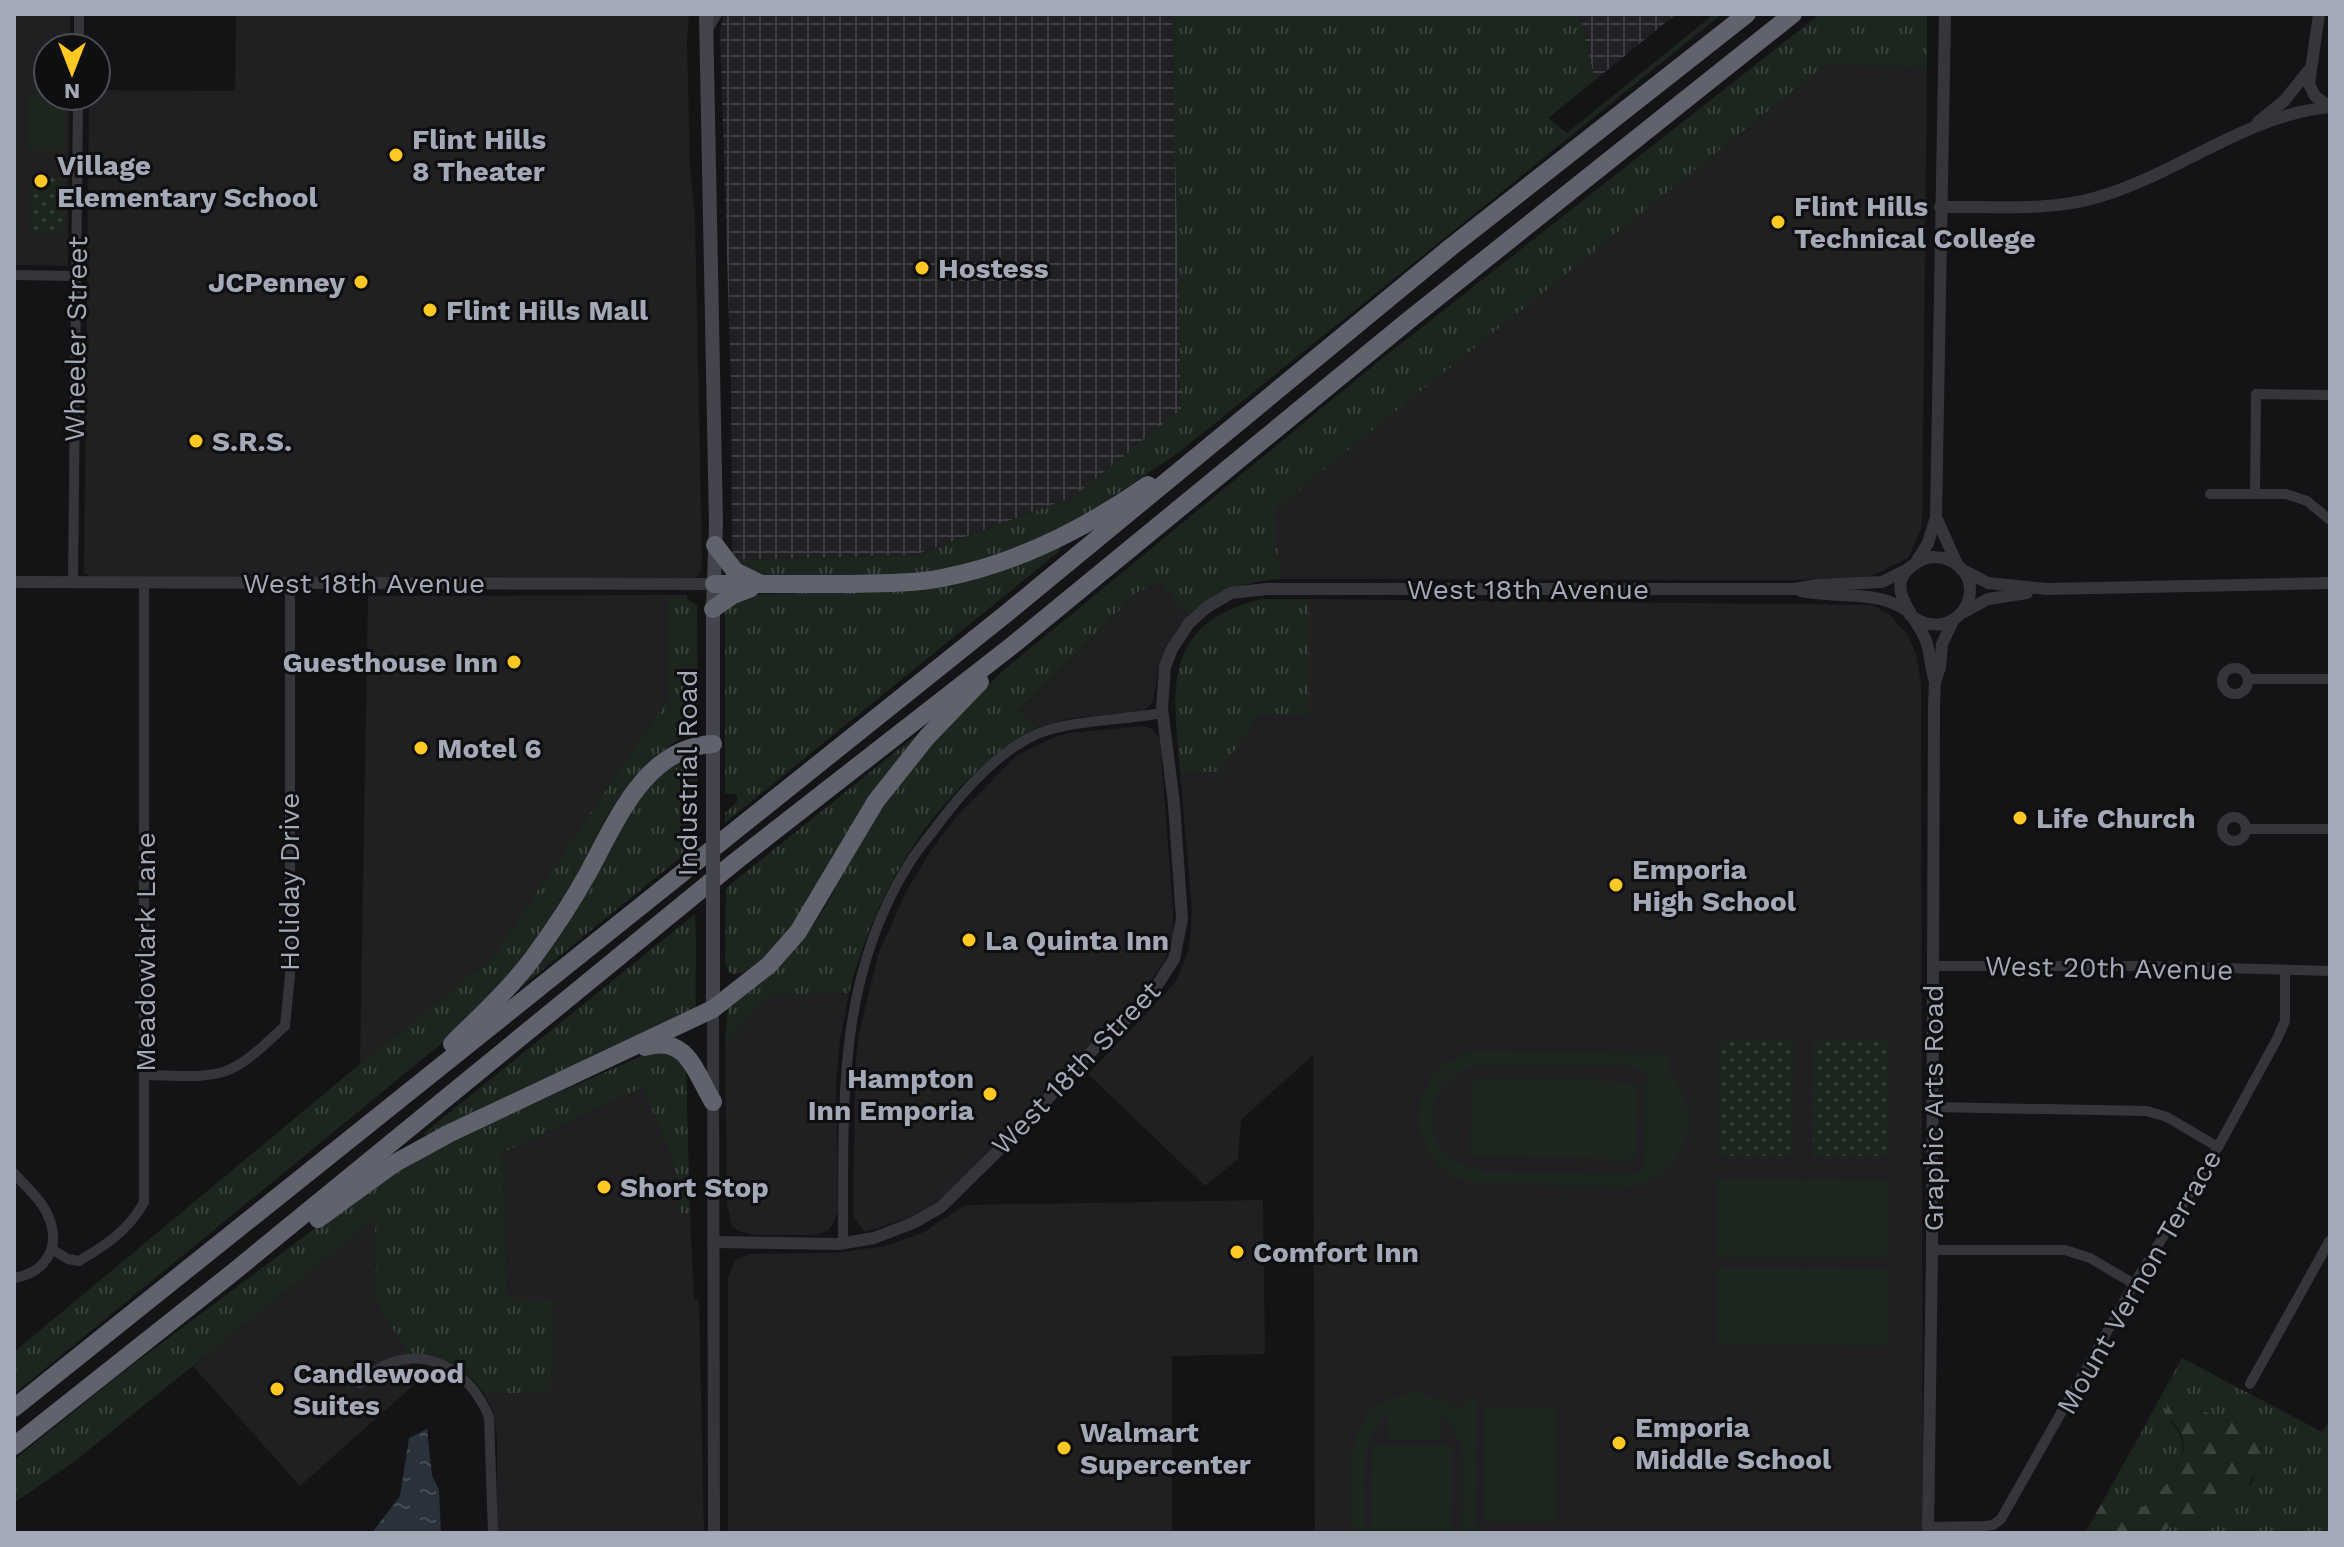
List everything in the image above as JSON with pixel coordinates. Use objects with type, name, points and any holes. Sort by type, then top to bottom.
[{"type":"highway","points":[[14,1446],[231,1274],[736,861],[1014,644],[1409,320],[1793,14]]},
{"type":"highway","points":[[1761,41],[1805,14]]},
{"type":"highway","points":[[14,1408],[1222,439],[1451,247],[1745,16]]},
{"type":"highway","points":[[714,584],[904,583],[942,578],[1005,561],[1075,530],[1222,439]]},
{"type":"highway","points":[[715,545],[735,571],[761,584]]},
{"type":"highway","points":[[713,609],[733,595],[761,584]]},
{"type":"highway","points":[[231,1274],[268,1255],[395,1163],[450,1133],[713,1009],[769,965],[798,932],[876,801],[927,737],[1014,644]]},
{"type":"highway","points":[[416,1086],[438,1058],[533,958],[562,917],[629,799],[654,770],[675,753],[694,745],[713,744]]},
{"type":"highway","points":[[623,1053],[654,1044],[671,1044],[684,1052],[713,1102]]},
{"type":"main road","name":"Industrial Road","points":[[706,22],[715,545],[713,1009]]},
{"type":"street","points":[[706,22],[716,14]]},
{"type":"street","points":[[1945,14],[1936,517],[1928,543],[1901,589],[1908,612],[1930,625],[1957,618],[1988,599],[2046,589]]},
{"type":"street","points":[[2319,14],[2311,90],[2330,107]]},
{"type":"street","points":[[2247,130],[2284,101],[2312,64],[2330,47]]},
{"type":"street","points":[[1940,207],[2052,205],[2096,198],[2247,130],[2303,110],[2330,107]]},
{"type":"street","name":"Wheeler Street","points":[[73,583],[78,112]]},
{"type":"street","points":[[14,275],[76,276]]},
{"type":"street","points":[[2255,494],[2256,394],[2330,395]]},
{"type":"street","points":[[2210,494],[2286,494],[2297,497],[2330,520]]},
{"type":"street","points":[[1936,517],[1959,567],[1967,577],[1969,597],[1957,618]]},
{"type":"street","points":[[1912,566],[1936,557],[1988,583],[2046,589],[2330,583]]},
{"type":"street","name":"West 18th Avenue","points":[[1261,590],[1794,589],[1882,582],[1912,566]]},
{"type":"street","name":"West 18th Avenue","points":[[14,582],[714,584]]},
{"type":"street","name":"Meadowlark Lane","points":[[53,1250],[68,1259],[79,1261],[110,1242],[134,1221],[144,1202],[144,583]]},
{"type":"street","name":"Holiday Drive","points":[[146,1075],[224,1072],[259,1050],[285,1026],[290,975],[290,583]]},
{"type":"street","name":"West 18th Avenue","points":[[1794,589],[1819,595],[1882,598],[1908,612]]},
{"type":"street","name":"West 18th Street","points":[[713,1242],[843,1243],[874,1238],[913,1223],[941,1207],[1105,1037],[1147,1001],[1174,959],[1182,919],[1174,804],[1162,713],[1165,667],[1172,649],[1189,623],[1207,607],[1231,593],[1261,590]]},
{"type":"street","name":"Graphic Arts Road","points":[[1908,612],[1925,638],[1935,682],[1928,1530]]},
{"type":"street","name":"Graphic Arts Road","points":[[1935,682],[1942,644],[1957,618]]},
{"type":"street","points":[[2248,679],[2330,679]]},
{"type":"street","points":[[843,1243],[848,1035],[869,946],[907,866],[952,806],[1010,750],[1033,736],[1073,725],[1162,713]]},
{"type":"street","points":[[2246,829],[2330,829]]},
{"type":"street","name":"West 20th Avenue","points":[[1933,966],[2144,966],[2330,971]]},
{"type":"street","name":"Mount Vernon Terrace","points":[[1928,1530],[1993,1525],[2001,1519],[2134,1284],[2218,1147],[2285,1021],[2285,971]]},
{"type":"street","name":"Industrial Road","points":[[713,1009],[714,1533]]},
{"type":"street","points":[[1932,1107],[2147,1111],[2167,1117],[2218,1147]]},
{"type":"street","points":[[14,1173],[42,1204],[54,1237],[53,1250],[45,1263],[30,1275],[14,1278]]},
{"type":"street","points":[[2250,1384],[2325,1262],[2330,1240]]},
{"type":"street","points":[[1932,1250],[2065,1250],[2090,1258],[2134,1284]]},
{"type":"street","points":[[360,1383],[382,1366],[407,1358],[425,1358],[444,1364],[472,1387],[482,1399],[489,1417],[493,1533]]},
{"type":"shaded area","name":"Village Elementary School","points":[[14,14],[70,14],[70,32],[32,32],[32,112],[69,112],[68,266],[14,265]]},
{"type":"shaded area","name":"Flint Hills Mall","points":[[236,14],[689,14],[687,42],[690,166],[695,219],[702,558],[701,571],[696,578],[92,577],[84,572],[89,112],[112,112],[112,90],[235,91]]},
{"type":"shaded area","points":[[724,14],[1172,14],[1182,409],[1073,497],[915,555],[734,560],[720,30]]},
{"type":"shaded area","points":[[1579,14],[1676,14],[1595,80]]},
{"type":"shaded area","name":"Flint Hills Technical College","points":[[1825,65],[1927,67],[1922,527],[1908,558],[1869,577],[1796,580],[1280,579],[1274,509]]},
{"type":"shaded area","points":[[1159,583],[1188,615],[1176,630],[1163,656],[1153,703],[1142,712],[1072,718],[1036,728],[1019,712],[1138,592]]},
{"type":"shaded area","points":[[669,595],[669,697],[491,959],[360,1064],[368,596]]},
{"type":"shaded area","name":"Emporia High School","points":[[1310,599],[1872,605],[1889,614],[1908,635],[1916,654],[1921,683],[1923,1533],[1315,1533],[1313,1055],[1241,1120],[1238,1159],[1205,1186],[1088,1074],[1175,983],[1189,949],[1192,910],[1180,772],[1219,772],[1259,716],[1310,715]]},
{"type":"shaded area","points":[[1144,726],[1152,729],[1160,739],[1173,910],[1173,937],[1165,960],[1143,992],[945,1196],[914,1216],[865,1232],[853,1217],[855,1070],[859,1033],[879,952],[908,888],[958,815],[1016,756],[1069,733]]},
{"type":"shaded area","points":[[849,993],[836,1082],[838,1211],[834,1222],[828,1230],[816,1235],[754,1235],[738,1231],[732,1226],[727,1205],[725,1042],[769,995]]},
{"type":"shaded area","points":[[643,1087],[674,1164],[679,1213],[690,1214],[694,1299],[699,1301],[704,1533],[497,1533],[497,1435],[493,1411],[484,1393],[550,1393],[508,1298],[502,1153]]},
{"type":"shaded area","points":[[1263,1200],[1265,1354],[1172,1356],[1172,1533],[728,1533],[728,1278],[735,1260],[750,1254],[835,1253],[885,1246],[922,1233],[965,1205]]},
{"type":"shaded area","points":[[375,1219],[376,1301],[407,1351],[416,1383],[300,1486],[193,1366]]},
{"type":"green space","points":[[1172,14],[1579,14],[1595,80],[1548,118],[1567,133],[1714,14],[1722,14],[1178,453],[1083,517],[1025,546],[970,564],[922,574],[762,578],[734,560],[916,555],[1073,497],[1181,409]]},
{"type":"green space","points":[[1820,14],[1927,14],[1927,67],[1825,65],[1275,509],[1280,579],[1231,590],[1209,600],[1188,615],[1159,583],[1138,592],[1019,711],[1036,728],[1001,751],[969,778],[916,841],[876,914],[849,993],[769,995],[725,1042],[728,1008],[772,971],[802,940],[831,897],[865,831],[898,782],[942,732],[1005,669],[1384,357]]},
{"type":"green space","points":[[28,94],[32,94],[32,112],[65,112],[65,150],[29,150]]},
{"type":"green space","points":[[30,178],[65,178],[65,233],[30,233]]},
{"type":"green space","points":[[1058,546],[1061,550],[725,823],[725,813],[737,802],[737,795],[725,793],[725,609],[745,598],[762,594],[859,592]]},
{"type":"green space","points":[[669,595],[687,595],[687,599],[697,605],[698,722],[686,737],[657,755],[634,777],[610,811],[576,876],[540,933],[505,979],[448,1038],[14,1394],[14,1352],[491,959],[669,697]]},
{"type":"green space","points":[[1262,599],[1310,599],[1310,715],[1259,716],[1219,772],[1180,772],[1176,688],[1180,664],[1190,643],[1206,625],[1229,610]]},
{"type":"green space","points":[[915,736],[918,740],[799,923],[751,971],[729,972],[725,963],[726,888]]},
{"type":"green space","points":[[687,757],[698,764],[697,844],[509,997],[656,774]]},
{"type":"green space","points":[[695,914],[696,1012],[429,1138],[424,1133]]},
{"type":"green space","points":[[1720,1039],[1794,1040],[1793,1156],[1719,1156]]},
{"type":"green space","points":[[1814,1039],[1888,1040],[1887,1156],[1813,1156]]},
{"type":"green space","points":[[1476,1051],[1669,1054],[1669,1072],[1681,1089],[1687,1107],[1685,1141],[1666,1169],[1651,1180],[1632,1187],[1477,1185],[1459,1179],[1443,1169],[1426,1147],[1419,1121],[1420,1107],[1423,1093],[1438,1070],[1451,1060]],"holes":[[[1478,1065],[1627,1066],[1646,1072],[1645,1169],[1627,1174],[1483,1171],[1461,1164],[1445,1152],[1436,1137],[1432,1121],[1434,1104],[1442,1088],[1457,1074]]]},
{"type":"green space","points":[[651,1052],[674,1054],[686,1068],[690,1214],[679,1213],[674,1164],[643,1087],[502,1153],[508,1298],[552,1299],[550,1393],[484,1393],[451,1363],[431,1356],[408,1354],[376,1301],[375,1219],[75,1461],[14,1503],[14,1460],[119,1375],[374,1184],[453,1139]]},
{"type":"green space","points":[[1471,1078],[1638,1083],[1637,1159],[1470,1155]]},
{"type":"green space","points":[[1716,1179],[1889,1180],[1888,1258],[1716,1257]]},
{"type":"green space","points":[[1717,1267],[1889,1268],[1889,1346],[1716,1345]]},
{"type":"green space","points":[[2182,1358],[2322,1432],[2330,1420],[2330,1533],[2164,1533],[2182,1516],[2214,1512],[2252,1483],[2257,1469],[2257,1431],[2205,1412],[2178,1395],[2171,1422],[2183,1446],[2178,1468],[2171,1479],[2143,1507],[2108,1492]]},
{"type":"green space","points":[[1418,1392],[1446,1401],[1460,1411],[1463,1401],[1477,1401],[1476,1533],[1461,1533],[1464,1486],[1462,1453],[1451,1425],[1441,1416],[1440,1440],[1388,1439],[1388,1414],[1371,1438],[1367,1453],[1366,1533],[1351,1533],[1351,1464],[1361,1424],[1374,1409],[1392,1398]]},
{"type":"green space","points":[[2178,1395],[2205,1412],[2257,1431],[2267,1460],[2244,1491],[2226,1507],[2178,1520],[2164,1533],[2085,1533],[2108,1492],[2143,1507],[2174,1474],[2183,1454],[2183,1443],[2180,1432],[2166,1412],[2168,1401]]},
{"type":"green space","points":[[1484,1407],[1555,1407],[1555,1522],[1485,1522]]},
{"type":"green space","points":[[1372,1444],[1453,1445],[1452,1533],[1371,1533]]},
{"type":"water","points":[[427,1429],[432,1475],[439,1490],[441,1533],[372,1533],[400,1496],[409,1438]]},
{"type":"place","name":"Flint Hills 8 Theater","points":[[396,155]]},
{"type":"place","name":"Village Elementary School","points":[[41,181]]},
{"type":"place","name":"Flint Hills Technical College","points":[[1778,222]]},
{"type":"place","name":"Hostess","points":[[922,268]]},
{"type":"place","name":"JCPenney","points":[[361,282]]},
{"type":"place","name":"Flint Hills Mall","points":[[430,310]]},
{"type":"place","name":"S.R.S.","points":[[196,441]]},
{"type":"place","name":"Guesthouse Inn","points":[[514,662]]},
{"type":"place","name":"Motel 6","points":[[421,748]]},
{"type":"place","name":"Life Church","points":[[2020,818]]},
{"type":"place","name":"Emporia High School","points":[[1616,885]]},
{"type":"place","name":"La Quinta Inn","points":[[969,940]]},
{"type":"place","name":"Hampton Inn Emporia","points":[[990,1094]]},
{"type":"place","name":"Short Stop","points":[[604,1187]]},
{"type":"place","name":"Comfort Inn","points":[[1237,1252]]},
{"type":"place","name":"Candlewood Suites","points":[[277,1389]]},
{"type":"place","name":"Emporia Middle School","points":[[1619,1443]]},
{"type":"place","name":"Walmart Supercenter","points":[[1064,1448]]}]
